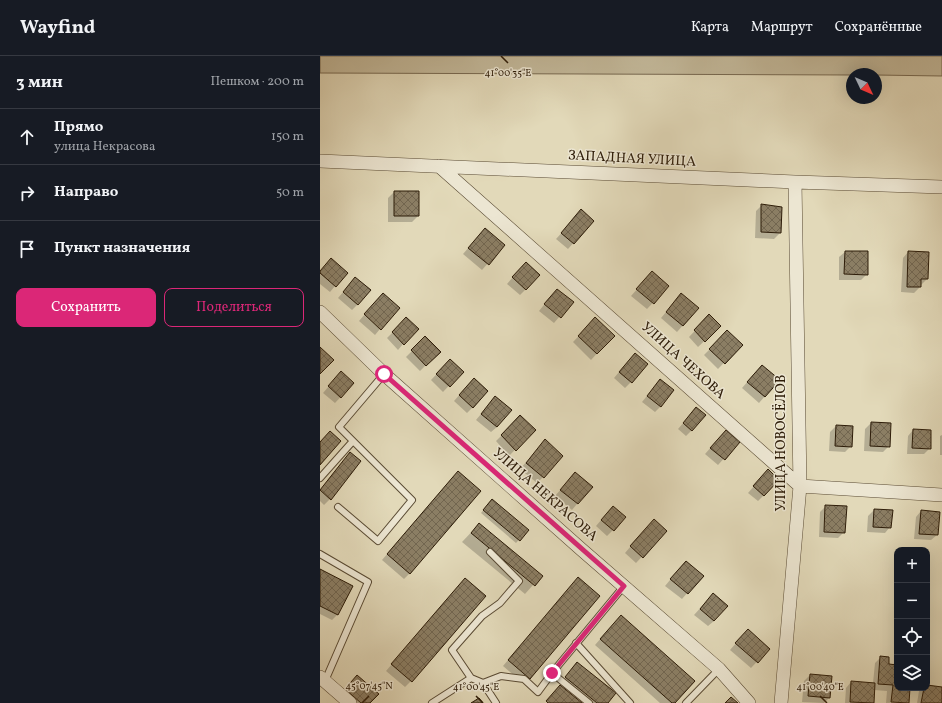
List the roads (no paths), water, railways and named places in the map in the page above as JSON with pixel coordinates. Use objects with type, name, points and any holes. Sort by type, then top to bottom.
[{"type":"street","name":"ЗАПАДНАЯ УЛИЦА","points":[[320,161],[942,187]]},
{"type":"street","name":"УЛИЦА ЧЕХОВА","points":[[439,166],[800,486]]},
{"type":"street","name":"УЛИЦА НОВОСЁЛОВ","points":[[780,703],[800,486],[795,182]]},
{"type":"street","name":"УЛИЦА НЕКРАСОВА","points":[[320,312],[384,374],[719,669],[749,703]]},
{"type":"street","points":[[800,486],[942,495]]},
{"type":"street","points":[[322,679],[350,703]]},
{"type":"lane","points":[[338,507],[378,540],[412,500],[339,427],[384,374]]},
{"type":"lane","points":[[320,478],[353,441]]},
{"type":"lane","points":[[490,552],[519,581],[500,603],[482,616],[452,650],[472,678],[483,683],[496,703]]},
{"type":"lane","points":[[320,554],[368,582],[322,679]]},
{"type":"lane","points":[[483,683],[502,676],[524,679],[538,692],[576,643],[624,586]]},
{"type":"lane","points":[[576,643],[630,703]]},
{"type":"lane","points":[[686,703],[719,669]]},
{"type":"lane","points":[[552,673],[589,703]]},
{"type":"lane","points":[[432,703],[472,678]]}]
